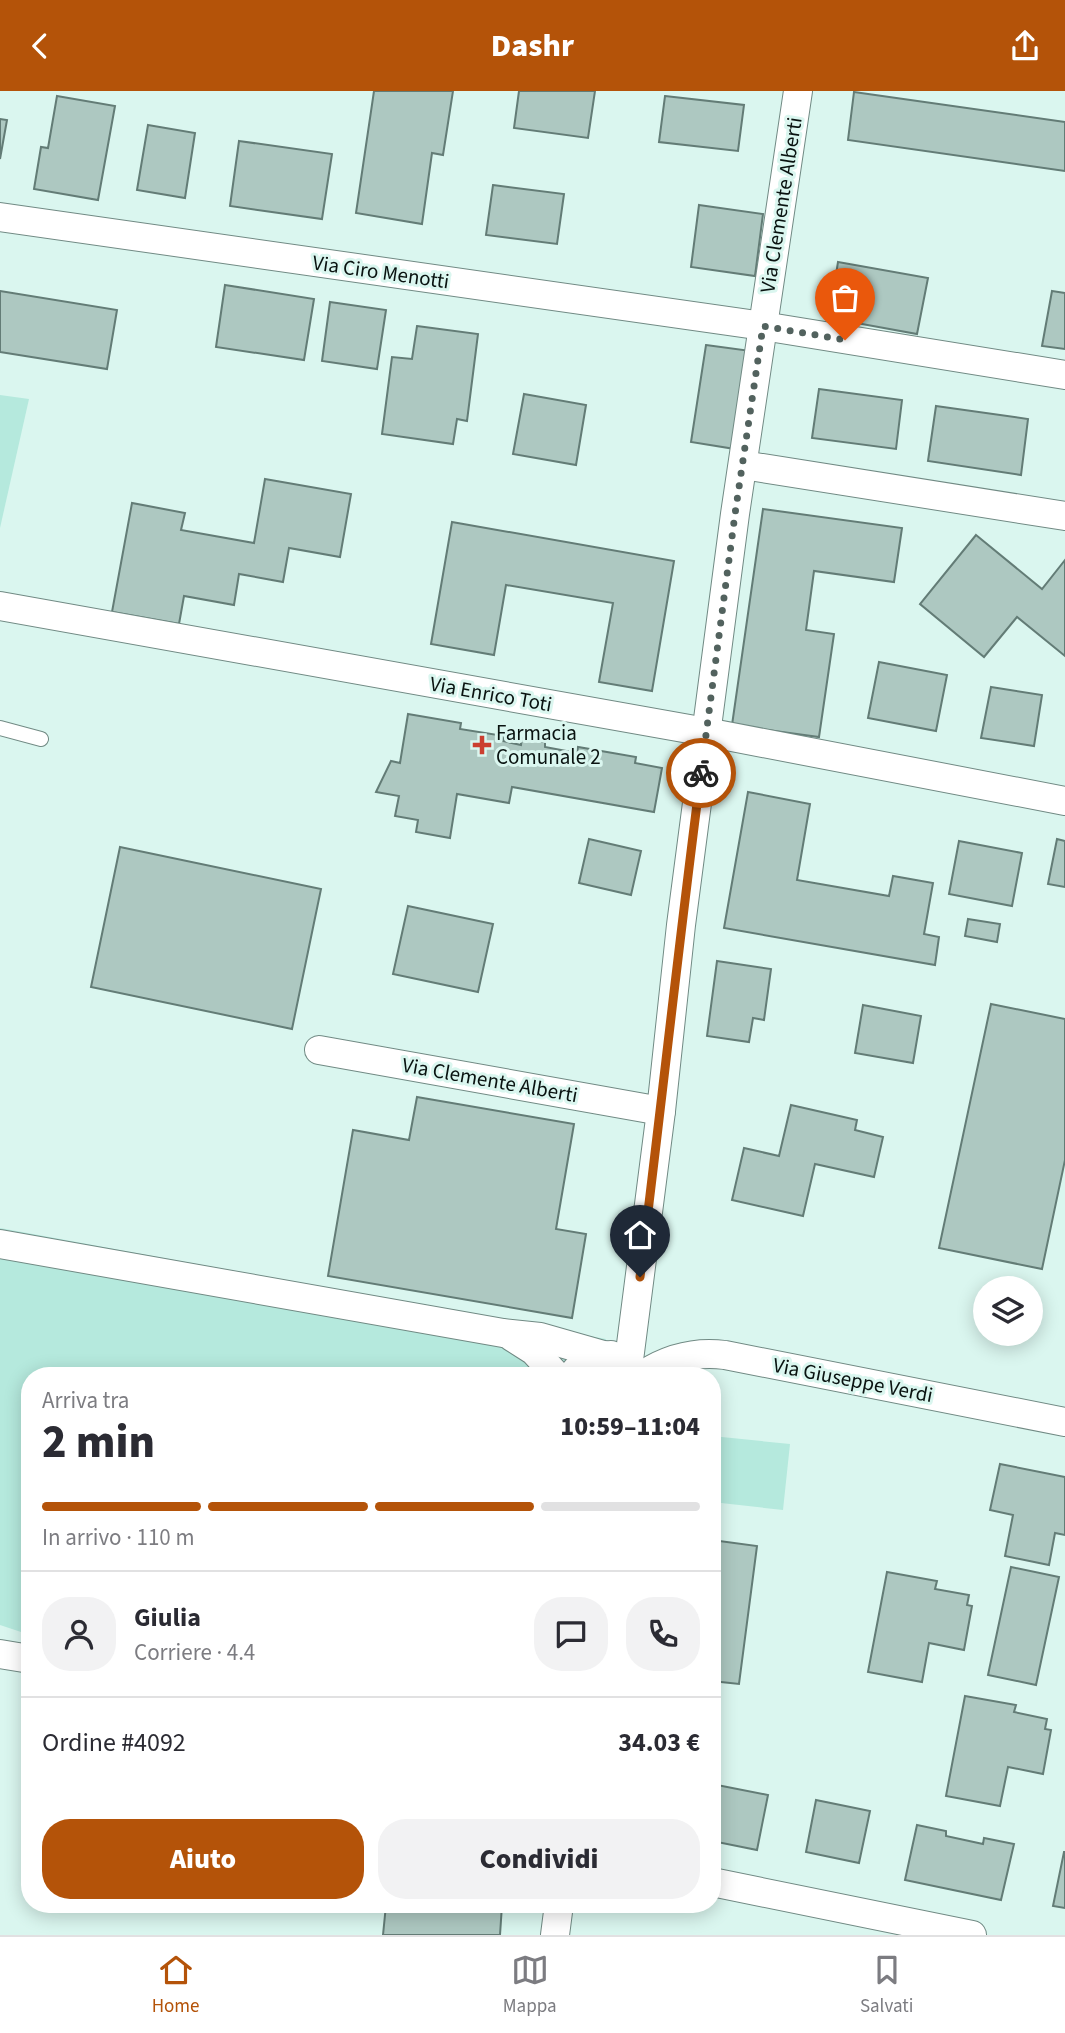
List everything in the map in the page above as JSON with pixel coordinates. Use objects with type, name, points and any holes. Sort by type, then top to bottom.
[{"type":"street","name":"Via Clemente Alberti","points":[[630,1366],[706,732],[799,91]]},
{"type":"street","name":"Via Ciro Menotti","points":[[0,217],[763,326],[1065,375]]},
{"type":"street","points":[[743,465],[1065,516]]},
{"type":"street","name":"Via Enrico Toti","points":[[0,605],[706,732],[1065,801]]},
{"type":"street","name":"Via Clemente Alberti","points":[[318,1050],[661,1111]]},
{"type":"street","points":[[0,1244],[503,1333],[530,1335],[630,1366]]},
{"type":"street","points":[[503,1333],[534,1351],[549,1367]]},
{"type":"street","name":"Via Giuseppe Verdi","points":[[579,1367],[583,1363],[630,1366],[699,1354],[716,1354],[1065,1422]]},
{"type":"street","points":[[0,1654],[21,1658]]},
{"type":"street","points":[[721,1884],[972,1935]]},
{"type":"street","points":[[555,1935],[558,1913]]},
{"type":"lane","points":[[0,728],[41,739]]},
{"type":"green space","points":[[0,395],[29,399],[0,528]]},
{"type":"green space","points":[[0,1228],[606,1339],[602,1367],[21,1367],[21,1632],[0,1625]]},
{"type":"green space","points":[[721,1437],[790,1444],[783,1510],[721,1503]]},
{"type":"building","points":[[374,91],[453,91],[443,155],[432,153],[422,224],[356,213]]},
{"type":"building","points":[[519,91],[595,91],[588,138],[514,128]]},
{"type":"building","points":[[854,92],[1065,122],[1065,171],[848,140]]},
{"type":"building","points":[[57,96],[115,106],[98,200],[34,189],[41,147],[48,148]]},
{"type":"building","points":[[665,96],[744,105],[738,151],[659,142]]},
{"type":"building","points":[[0,119],[7,120],[0,159]]},
{"type":"building","points":[[148,125],[195,133],[185,198],[137,190]]},
{"type":"building","points":[[239,141],[332,154],[322,219],[230,206]]},
{"type":"building","points":[[493,185],[564,194],[557,244],[486,235]]},
{"type":"building","points":[[699,205],[763,214],[755,276],[691,267]]},
{"type":"building","points":[[838,262],[928,278],[917,334],[829,318]]},
{"type":"building","points":[[225,285],[314,299],[304,360],[216,347]]},
{"type":"building","points":[[0,291],[117,310],[107,369],[0,352]]},
{"type":"building","points":[[1052,291],[1065,293],[1065,349],[1042,346]]},
{"type":"building","points":[[330,302],[386,310],[377,369],[322,361]]},
{"type":"building","points":[[417,326],[478,334],[467,421],[457,419],[453,444],[382,434],[392,357],[412,359]]},
{"type":"building","points":[[706,345],[751,351],[735,449],[691,442]]},
{"type":"building","points":[[819,389],[902,400],[896,449],[812,438]]},
{"type":"building","points":[[524,394],[586,405],[576,465],[513,454]]},
{"type":"building","points":[[936,406],[1028,419],[1021,475],[928,461]]},
{"type":"building","points":[[265,479],[351,494],[340,557],[289,548],[283,582],[239,574],[234,605],[184,596],[179,624],[112,612],[132,503],[185,513],[181,530],[254,543]]},
{"type":"building","points":[[763,509],[902,528],[894,582],[814,571],[806,630],[834,634],[819,737],[732,725]]},
{"type":"building","points":[[452,522],[674,561],[652,691],[599,682],[613,603],[506,585],[494,655],[431,644]]},
{"type":"building","points":[[976,535],[1042,589],[1065,560],[1065,656],[1017,617],[984,657],[920,604]]},
{"type":"building","points":[[879,662],[947,675],[936,731],[868,718]]},
{"type":"building","points":[[991,687],[1042,695],[1034,746],[981,738]]},
{"type":"building","points":[[408,714],[461,723],[460,729],[504,736],[503,741],[521,745],[522,738],[545,742],[545,747],[577,753],[578,747],[636,757],[635,763],[662,768],[654,812],[512,787],[509,803],[457,794],[450,838],[416,832],[418,820],[395,816],[399,796],[376,792],[391,761],[400,763]]},
{"type":"building","points":[[748,792],[810,804],[797,880],[889,896],[893,876],[933,883],[924,934],[939,937],[935,965],[724,928]]},
{"type":"building","points":[[589,839],[641,851],[631,895],[579,883]]},
{"type":"building","points":[[1057,839],[1065,841],[1065,887],[1048,884]]},
{"type":"building","points":[[959,841],[1022,853],[1012,906],[949,894]]},
{"type":"building","points":[[120,847],[321,889],[292,1029],[91,987]]},
{"type":"building","points":[[408,906],[493,924],[478,992],[393,974]]},
{"type":"building","points":[[968,919],[1000,924],[997,942],[965,936]]},
{"type":"building","points":[[717,961],[771,969],[764,1020],[753,1018],[749,1042],[707,1036]]},
{"type":"building","points":[[991,1004],[1065,1019],[1065,1160],[1042,1269],[939,1248]]},
{"type":"building","points":[[863,1005],[921,1016],[913,1063],[855,1053]]},
{"type":"building","points":[[417,1097],[574,1124],[556,1229],[586,1234],[572,1318],[328,1276],[353,1130],[409,1140]]},
{"type":"building","points":[[791,1105],[857,1120],[855,1130],[883,1137],[874,1177],[815,1164],[803,1216],[732,1200],[744,1148],[779,1156]]},
{"type":"building","points":[[1000,1464],[1065,1477],[1065,1535],[1055,1533],[1049,1565],[1005,1556],[1013,1515],[990,1510]]},
{"type":"building","points":[[721,1541],[757,1546],[739,1684],[721,1682]]},
{"type":"building","points":[[1011,1567],[1059,1577],[1036,1685],[988,1675]]},
{"type":"building","points":[[887,1572],[937,1581],[935,1589],[969,1595],[967,1605],[972,1606],[964,1650],[929,1643],[922,1682],[868,1672]]},
{"type":"building","points":[[965,1696],[1016,1705],[1014,1712],[1047,1719],[1045,1729],[1051,1730],[1043,1774],[1008,1767],[1000,1806],[946,1796]]},
{"type":"building","points":[[721,1786],[768,1795],[757,1850],[721,1843]]},
{"type":"building","points":[[816,1800],[870,1811],[859,1863],[806,1852]]},
{"type":"building","points":[[917,1825],[946,1831],[946,1836],[983,1844],[984,1838],[1014,1844],[1001,1900],[905,1880]]},
{"type":"building","points":[[1065,1852],[1065,1908],[1053,1906]]},
{"type":"building","points":[[385,1913],[501,1913],[500,1935],[383,1935]]},
{"type":"way so far","points":[[701,773],[763,326],[845,340]]},
{"type":"place","name":"Farmacia Comunale 2","points":[[482,745]]},
{"type":"route","points":[[640,1277],[701,773]]}]
